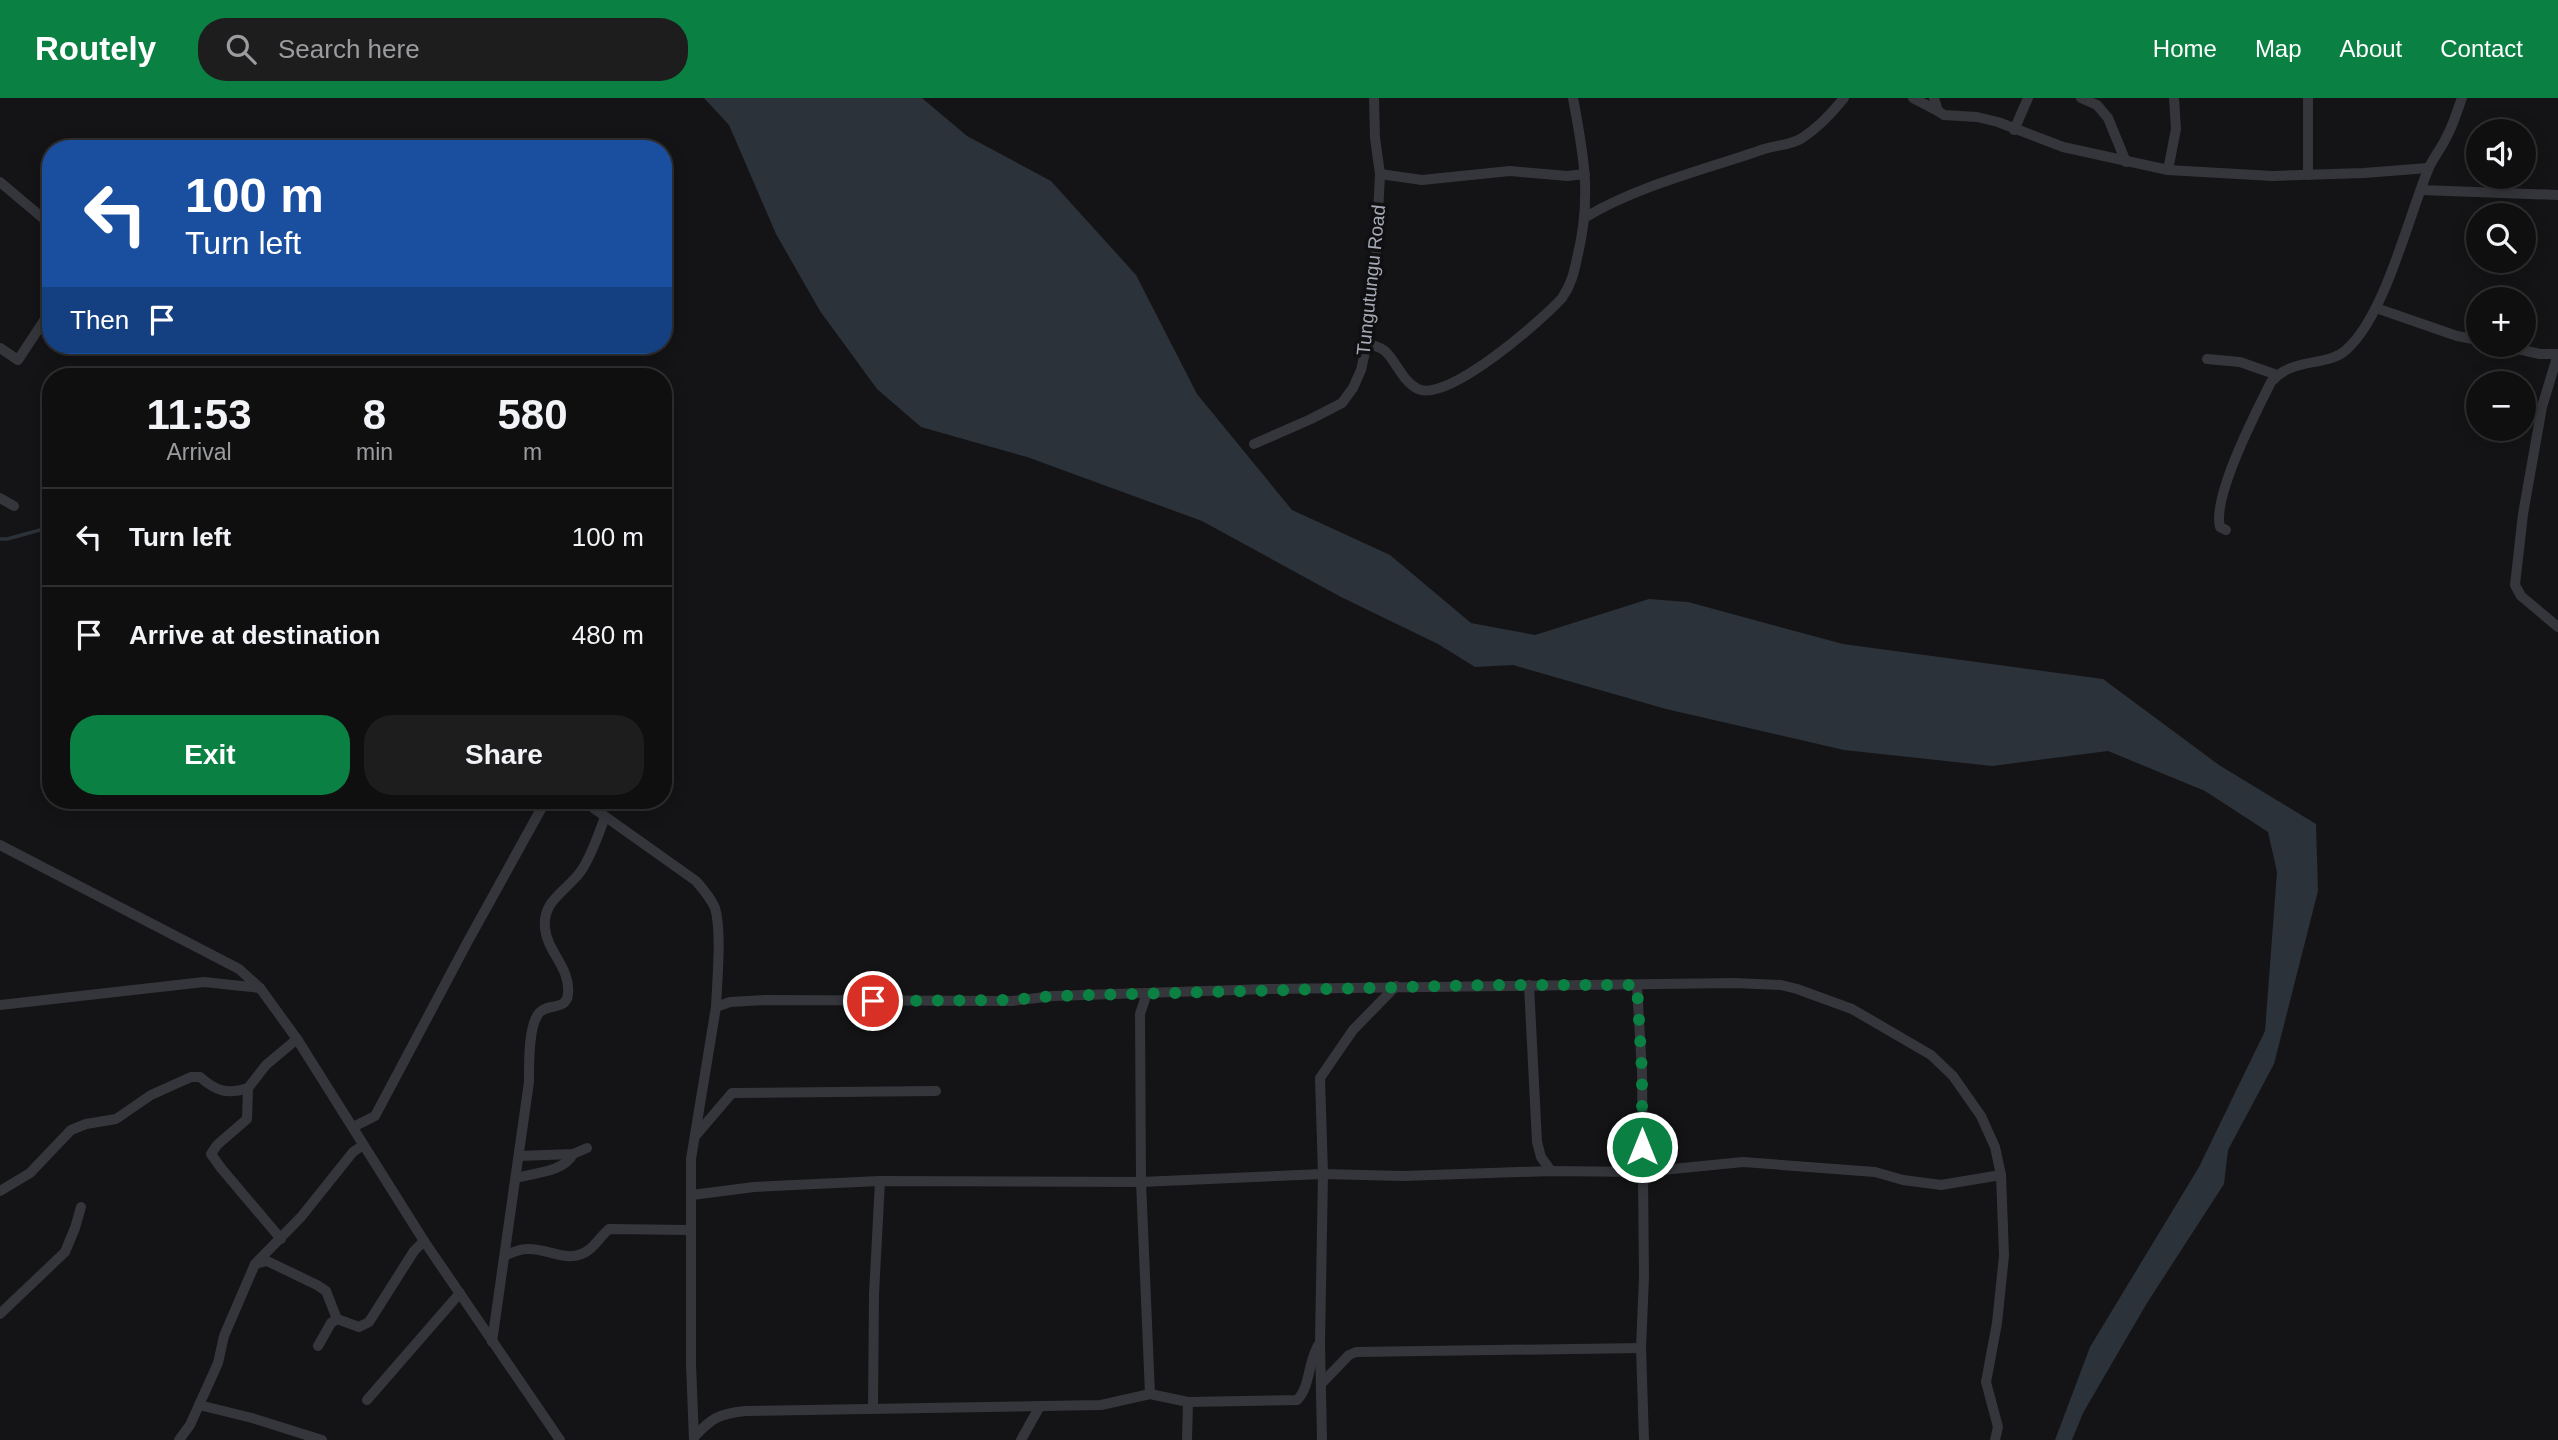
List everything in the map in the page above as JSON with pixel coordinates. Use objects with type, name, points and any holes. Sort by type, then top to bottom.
[{"type":"street","name":"Tungutungu Road","points":[[1254,444],[1342,403],[1361,370],[1376,256],[1380,174],[1375,138],[1374,98]]},
{"type":"street","points":[[1366,343],[1385,352],[1398,370],[1418,389],[1433,390],[1498,355],[1562,298],[1573,275],[1586,217],[1582,139],[1573,98]]},
{"type":"street","points":[[1586,217],[1614,202],[1659,185],[1765,148],[1800,139],[1832,113],[1844,98]]},
{"type":"street","points":[[1913,98],[1944,116],[1977,117],[1998,122],[2063,146],[2168,170],[2221,174],[2308,175],[2428,168]]},
{"type":"street","points":[[1936,98],[1938,111]]},
{"type":"street","points":[[2014,130],[2028,98]]},
{"type":"street","points":[[2081,98],[2097,105],[2108,118],[2126,162]]},
{"type":"street","points":[[2168,170],[2175,129],[2174,98]]},
{"type":"street","points":[[2308,98],[2308,175]]},
{"type":"street","points":[[2226,530],[2220,527],[2219,508],[2262,401],[2280,372],[2336,356],[2347,349],[2376,308],[2428,168],[2448,136],[2462,98]]},
{"type":"street","points":[[1380,174],[1422,180],[1510,171],[1567,176],[1585,174]]},
{"type":"street","points":[[0,182],[42,217]]},
{"type":"street","points":[[2421,190],[2558,195]]},
{"type":"street","points":[[2376,308],[2466,338]]},
{"type":"street","points":[[0,348],[18,360],[42,324]]},
{"type":"street","points":[[2536,353],[2558,354],[2542,407],[2523,514],[2515,585],[2521,596],[2558,627]]},
{"type":"street","points":[[2207,359],[2241,362],[2277,375]]},
{"type":"street","points":[[0,498],[14,506]]},
{"type":"street","points":[[354,1127],[375,1116],[541,809]]},
{"type":"street","points":[[594,809],[696,881],[715,909],[716,1007],[691,1159],[694,1438]]},
{"type":"street","points":[[492,1342],[529,1082],[533,1026],[538,1014],[558,1007],[565,1002],[568,994],[563,967],[549,943],[545,928],[546,914],[555,895],[580,872],[592,851],[605,817]]},
{"type":"street","points":[[0,845],[239,969],[260,988],[297,1039],[424,1241],[559,1440]]},
{"type":"street","points":[[0,1004],[204,982],[260,988]]},
{"type":"street","points":[[716,1007],[730,1002],[765,1000],[1012,1000],[1053,996],[1396,986],[1734,982],[1781,985],[1826,998],[1852,1009],[1931,1055],[1953,1076],[1981,1116],[1995,1147],[2000,1175],[2004,1256],[1997,1328],[1986,1382],[1998,1427],[1994,1440]]},
{"type":"street","points":[[1530,985],[1536,1142],[1541,1157],[1551,1171]]},
{"type":"street","points":[[1637,985],[1642,1072],[1644,1277],[1641,1348],[1644,1440]]},
{"type":"street","points":[[1322,1440],[1320,1342],[1323,1174],[1320,1078],[1353,1030],[1396,986]]},
{"type":"street","points":[[1147,993],[1140,1014],[1142,1182],[1150,1394]]},
{"type":"street","points":[[0,1191],[30,1172],[71,1130],[86,1124],[116,1119],[151,1096],[191,1077],[200,1077],[216,1091],[234,1092],[248,1088],[266,1065],[297,1039]]},
{"type":"street","points":[[248,1088],[247,1119],[217,1145],[211,1154],[281,1239]]},
{"type":"street","points":[[695,1136],[732,1093],[936,1091]]},
{"type":"street","points":[[179,1440],[190,1425],[218,1363],[224,1336],[256,1264],[301,1217],[353,1152],[363,1145]]},
{"type":"street","points":[[519,1156],[573,1154],[587,1148]]},
{"type":"street","points":[[516,1178],[562,1166],[573,1154]]},
{"type":"street","points":[[692,1195],[754,1187],[880,1181],[1142,1182],[1323,1174],[1403,1176],[1551,1171],[1642,1172],[1743,1162],[1875,1172],[1903,1180],[1941,1185],[2000,1175]]},
{"type":"street","points":[[873,1409],[874,1294],[880,1181]]},
{"type":"street","points":[[0,1314],[65,1252],[81,1207]]},
{"type":"street","points":[[506,1255],[530,1248],[553,1255],[573,1256],[590,1250],[609,1229],[690,1230]]},
{"type":"street","points":[[256,1264],[267,1261],[317,1285],[326,1291],[337,1319],[359,1327],[369,1322],[414,1251],[424,1241]]},
{"type":"street","points":[[367,1400],[460,1293]]},
{"type":"street","points":[[318,1346],[337,1319]]},
{"type":"street","points":[[694,1438],[711,1419],[723,1413],[1101,1405],[1150,1394],[1188,1402],[1297,1400],[1307,1385],[1310,1361],[1320,1342]]},
{"type":"street","points":[[1321,1384],[1349,1355],[1356,1352],[1641,1348]]},
{"type":"street","points":[[1187,1440],[1188,1402]]},
{"type":"street","points":[[199,1405],[322,1440]]},
{"type":"street","points":[[1021,1440],[1040,1406]]},
{"type":"shaded area","points":[[704,98],[922,98],[967,136],[1051,181],[1136,275],[1197,394],[1292,510],[1390,555],[1471,623],[1535,635],[1649,599],[1688,602],[1843,644],[2103,679],[2219,765],[2316,824],[2318,891],[2274,1064],[2228,1150],[2224,1184],[2147,1303],[2083,1413],[2072,1440],[2055,1440],[2090,1347],[2199,1167],[2265,1031],[2277,872],[2268,832],[2205,791],[2108,751],[1992,766],[1844,750],[1666,709],[1513,665],[1475,667],[1438,644],[1341,597],[1202,521],[1027,457],[921,427],[877,389],[820,311],[776,234],[729,125]]},
{"type":"waterway","points":[[0,539],[42,529]]},
{"type":"route","points":[[873,1001],[1012,1000],[1053,996],[1370,987],[1637,985],[1642,1072],[1642,1147]]}]
